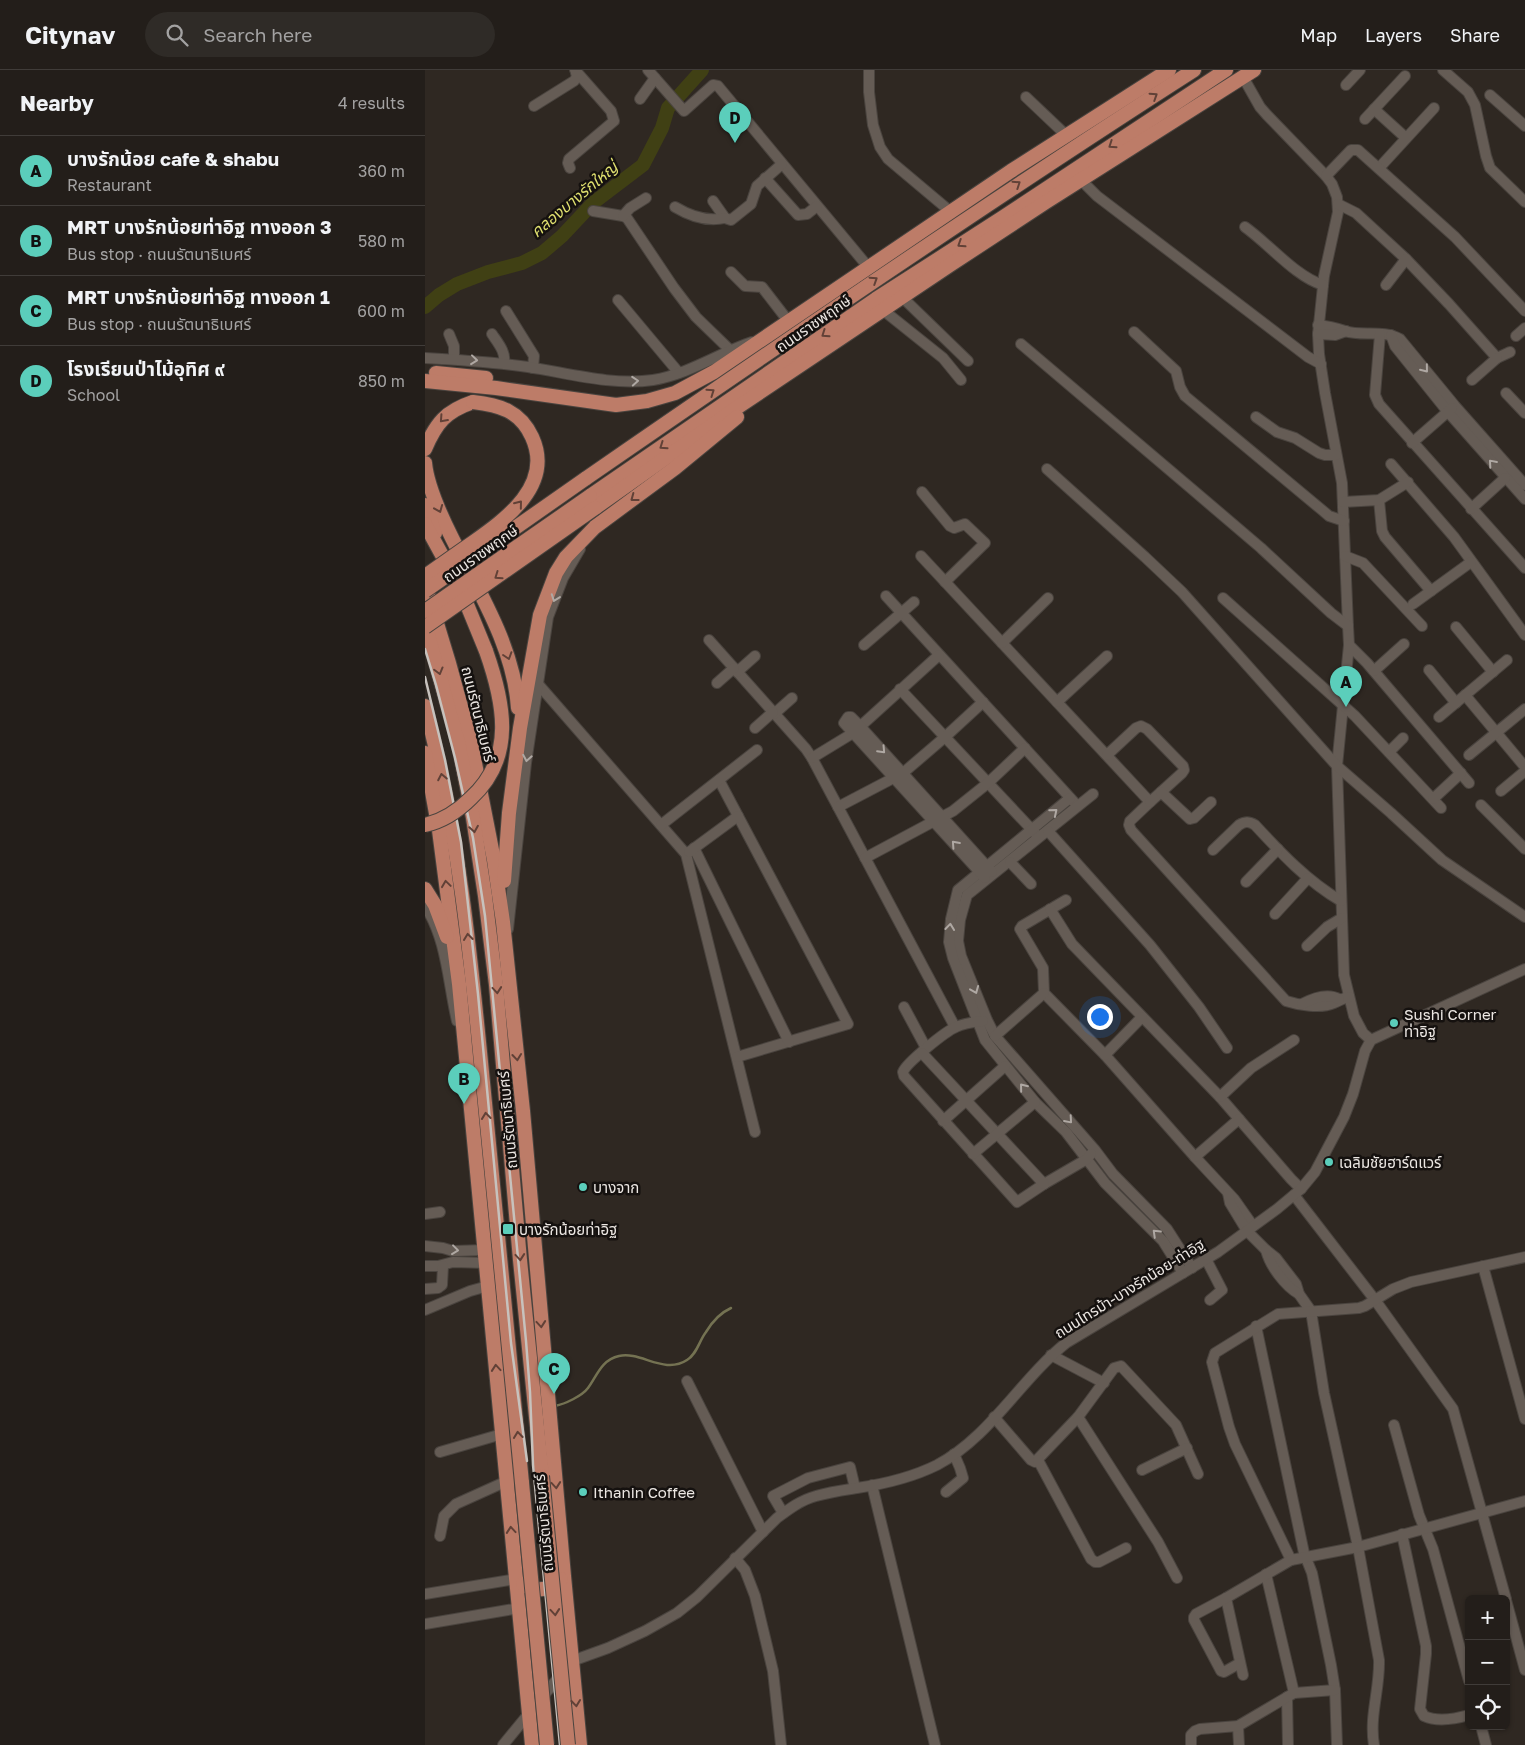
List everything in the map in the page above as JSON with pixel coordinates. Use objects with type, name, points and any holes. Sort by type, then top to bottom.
[{"type":"main road","points":[[425,381],[496,388],[616,405],[647,401],[675,393],[694,384],[789,322],[1066,135],[1169,70]]},
{"type":"main road","name":"ถนนราชพฤกษ์","points":[[425,591],[869,283],[963,222],[1013,186],[1194,70]]},
{"type":"main road","name":"ถนนราชพฤกษ์","points":[[425,610],[593,502],[876,299],[1226,70]]},
{"type":"main road","points":[[425,626],[593,502],[1046,202],[1248,73]]},
{"type":"main road","points":[[963,222],[1003,177]]},
{"type":"main road","points":[[1002,218],[1046,202]]},
{"type":"main road","points":[[425,372],[460,374],[621,396],[675,393]]},
{"type":"main road","points":[[503,922],[509,813],[520,728],[540,615],[548,591],[566,557],[581,540],[734,420],[766,388]]},
{"type":"main road","points":[[425,449],[431,435],[448,413],[473,402],[494,405],[515,414],[528,428],[536,445],[536,477],[529,492],[512,512],[497,525],[425,576]]},
{"type":"main road","points":[[425,463],[427,475],[446,525],[505,645],[516,686],[520,728]]},
{"type":"main road","points":[[425,505],[486,651],[500,697],[503,719],[502,741],[498,758],[485,784],[465,804],[444,819],[425,825]]},
{"type":"main road","points":[[425,524],[451,570]]},
{"type":"main road","name":"ถนนรัตนาธิเบศร์","points":[[425,584],[471,743],[494,860],[506,944],[523,1111],[563,1576],[580,1745]]},
{"type":"main road","points":[[425,610],[449,663]]},
{"type":"main road","name":"ถนนรัตนาธิเบศร์","points":[[425,626],[459,746],[473,818],[496,985],[568,1745]]},
{"type":"main road","name":"ถนนรัตนาธิเบศร์","points":[[425,706],[443,778],[463,899],[475,1000],[547,1745]]},
{"type":"main road","points":[[425,755],[439,830],[459,984],[532,1745]]},
{"type":"main road","points":[[425,889],[435,905],[444,928],[459,984]]},
{"type":"main road","points":[[470,1100],[500,1253]]},
{"type":"main road","points":[[516,1208],[523,1111]]},
{"type":"main road","points":[[516,1579],[528,1588],[546,1589],[557,1585],[563,1576]]},
{"type":"street","points":[[869,70],[869,92],[873,125],[880,148],[888,159],[951,212]]},
{"type":"street","points":[[1345,85],[1360,70]]},
{"type":"street","points":[[1443,70],[1472,98],[1475,104],[1485,156],[1490,168],[1525,202]]},
{"type":"street","points":[[534,106],[574,81],[577,76],[575,72]]},
{"type":"street","points":[[570,168],[568,164],[569,159],[614,121],[611,111],[575,72]]},
{"type":"street","points":[[1248,73],[1267,115],[1327,176],[1335,191],[1338,204],[1323,286],[1318,329],[1321,364],[1342,483],[1349,645],[1337,766],[1344,998],[1359,1026],[1371,1040],[1525,969]]},
{"type":"street","points":[[640,99],[652,74],[684,111],[713,85],[718,86],[869,268]]},
{"type":"street","points":[[1365,119],[1405,76]]},
{"type":"street","points":[[1490,95],[1525,126]]},
{"type":"street","points":[[1026,97],[1066,135]]},
{"type":"street","points":[[1379,168],[1434,108]]},
{"type":"street","points":[[1374,109],[1406,138]]},
{"type":"street","points":[[1327,176],[1351,150],[1358,150],[1455,237],[1525,312]]},
{"type":"street","points":[[675,207],[691,216],[714,220],[725,218],[731,220],[751,204],[757,186],[781,164]]},
{"type":"street","points":[[765,178],[798,215],[807,214],[817,206]]},
{"type":"street","points":[[1081,180],[1097,196],[1308,357],[1321,364]]},
{"type":"street","points":[[623,216],[630,208],[646,198]]},
{"type":"street","points":[[713,201],[725,218]]},
{"type":"street","points":[[1338,204],[1356,213],[1406,258],[1460,315],[1497,358]]},
{"type":"street","points":[[593,211],[623,216],[629,221],[696,317],[730,350]]},
{"type":"street","points":[[1245,227],[1259,236],[1309,279],[1323,286]]},
{"type":"street","points":[[1386,285],[1406,258]]},
{"type":"street","points":[[731,272],[745,286],[762,287],[789,322]]},
{"type":"street","points":[[902,297],[968,361]]},
{"type":"street","points":[[618,300],[679,373]]},
{"type":"street","points":[[883,310],[943,358],[961,380]]},
{"type":"street","points":[[505,311],[534,356],[533,368]]},
{"type":"street","points":[[1516,336],[1525,328]]},
{"type":"street","points":[[1318,329],[1335,335],[1345,332],[1391,335],[1405,343],[1451,409],[1505,478],[1525,499]]},
{"type":"street","points":[[1133,332],[1176,371],[1185,396],[1329,516],[1344,521]]},
{"type":"street","points":[[449,334],[454,346],[454,359]]},
{"type":"street","points":[[492,334],[503,351],[504,363]]},
{"type":"street","points":[[1380,334],[1376,399],[1412,443],[1525,568]]},
{"type":"street","points":[[425,358],[504,363],[626,382],[653,380],[679,373],[730,350],[766,337]]},
{"type":"street","points":[[1021,344],[1201,496],[1331,613],[1348,626]]},
{"type":"street","points":[[1472,380],[1497,358],[1510,352]]},
{"type":"street","points":[[1506,393],[1525,413]]},
{"type":"street","points":[[1412,443],[1451,409]]},
{"type":"street","points":[[1451,409],[1525,485]]},
{"type":"street","points":[[1256,417],[1277,432],[1295,438],[1319,453],[1325,455],[1336,454]]},
{"type":"street","points":[[1391,464],[1453,537],[1525,635]]},
{"type":"street","points":[[1047,469],[1181,592],[1337,766],[1442,860],[1525,917]]},
{"type":"street","points":[[1471,509],[1505,478]]},
{"type":"street","points":[[1343,502],[1379,500],[1408,482]]},
{"type":"street","points":[[921,492],[950,526],[954,528],[965,524],[985,543],[945,582]]},
{"type":"street","points":[[1379,500],[1382,531],[1385,537],[1431,591]]},
{"type":"street","points":[[506,944],[524,772],[548,617],[563,578],[581,547],[611,516]]},
{"type":"street","points":[[921,556],[1149,802]]},
{"type":"street","points":[[1345,556],[1363,563],[1422,626]]},
{"type":"street","points":[[1413,604],[1471,562]]},
{"type":"street","points":[[886,596],[1078,806]]},
{"type":"street","points":[[1002,643],[1048,598]]},
{"type":"street","points":[[1223,598],[1343,704],[1441,808]]},
{"type":"street","points":[[864,645],[914,602]]},
{"type":"street","points":[[1456,627],[1493,672]]},
{"type":"street","points":[[709,640],[812,758],[955,1027]]},
{"type":"street","points":[[1374,671],[1404,644]]},
{"type":"street","points":[[1349,645],[1374,671],[1469,783]]},
{"type":"street","points":[[812,758],[857,730],[939,655]]},
{"type":"street","points":[[717,683],[755,656]]},
{"type":"street","points":[[1057,702],[1107,656]]},
{"type":"street","points":[[1439,717],[1507,660]]},
{"type":"street","points":[[1429,670],[1456,703]]},
{"type":"street","points":[[539,684],[661,825],[690,851],[789,1042]]},
{"type":"street","points":[[900,689],[1036,834]]},
{"type":"street","points":[[1465,695],[1525,767]]},
{"type":"street","points":[[755,728],[792,698]]},
{"type":"street","points":[[838,807],[899,775],[983,702]]},
{"type":"street","points":[[1469,755],[1525,709]]},
{"type":"street","points":[[1107,755],[1136,728],[1141,726],[1147,729],[1183,766],[1184,770],[1130,821],[1131,830],[1286,1001],[1311,1007],[1334,1004],[1344,998]]},
{"type":"street","points":[[857,730],[987,874]]},
{"type":"street","points":[[1389,752],[1403,738]]},
{"type":"street","points":[[865,858],[939,819],[988,782],[1025,748]]},
{"type":"street","points":[[661,825],[757,750]]},
{"type":"street","points":[[1501,791],[1525,771]]},
{"type":"street","points":[[1433,799],[1461,773]]},
{"type":"street","points":[[719,780],[847,1024],[737,1057]]},
{"type":"street","points":[[1161,792],[1190,819],[1194,818],[1211,802]]},
{"type":"street","points":[[987,874],[1036,834],[1048,831],[1093,794]]},
{"type":"street","points":[[1071,798],[1010,862],[962,885],[958,890],[951,919],[949,942],[953,958],[982,1021],[985,1040],[1035,1102],[1066,1132],[1105,1183],[1159,1235],[1187,1271]]},
{"type":"street","points":[[1481,805],[1525,849]]},
{"type":"street","points":[[690,851],[737,816]]},
{"type":"street","points":[[1213,850],[1239,825],[1243,822],[1249,822],[1255,825],[1308,878],[1324,891],[1341,901]]},
{"type":"street","points":[[1048,831],[1150,945],[1199,1007],[1227,1048]]},
{"type":"street","points":[[1246,882],[1278,849]]},
{"type":"street","points":[[690,851],[755,1132]]},
{"type":"street","points":[[1010,862],[1031,884]]},
{"type":"street","points":[[1275,914],[1308,878]]},
{"type":"street","points":[[1066,900],[1020,929],[1043,968],[1044,993],[1105,1055],[1228,1193],[1230,1203],[1266,1250],[1270,1261],[1290,1288],[1299,1294],[1311,1311],[1324,1393],[1358,1548],[1379,1660],[1372,1729],[1374,1745]]},
{"type":"street","points":[[425,906],[442,947],[466,1058]]},
{"type":"street","points":[[1050,909],[1072,944],[1220,1097],[1291,1179],[1297,1192],[1453,1409],[1505,1595]]},
{"type":"street","points":[[1307,946],[1327,927],[1341,918]]},
{"type":"street","points":[[995,1036],[1044,993]]},
{"type":"street","points":[[904,1007],[924,1050],[966,1101],[1044,1184]]},
{"type":"street","points":[[1105,1055],[1142,1017]]},
{"type":"street","points":[[982,1021],[955,1027],[905,1067],[904,1076],[1017,1202],[1087,1159],[1095,1150]]},
{"type":"street","points":[[982,1021],[1095,1150],[1129,1192],[1167,1229],[1187,1271]]},
{"type":"street","points":[[1220,1097],[1251,1068],[1293,1040]]},
{"type":"street","name":"ถนนไทรม้า-บางรักน้อย-ท่าอิฐ","points":[[572,1661],[608,1648],[671,1617],[697,1597],[783,1513],[799,1503],[817,1495],[872,1485],[927,1469],[954,1454],[978,1434],[1051,1355],[1079,1334],[1187,1271],[1250,1228],[1297,1192],[1319,1165],[1345,1117],[1365,1052],[1371,1040]]},
{"type":"street","points":[[943,1121],[1005,1066]]},
{"type":"street","points":[[973,1154],[1035,1102]]},
{"type":"street","points":[[1195,1158],[1239,1119]]},
{"type":"street","points":[[425,1214],[440,1212]]},
{"type":"street","points":[[425,1246],[485,1256]]},
{"type":"street","points":[[425,1266],[443,1266],[453,1262],[485,1256]]},
{"type":"street","points":[[1291,1560],[1235,1444],[1212,1362],[1215,1353],[1278,1314],[1359,1308],[1406,1284],[1525,1257]]},
{"type":"street","points":[[1205,1259],[1222,1290],[1219,1295],[1211,1300]]},
{"type":"street","points":[[425,1289],[437,1288],[442,1285],[443,1266]]},
{"type":"street","points":[[1483,1266],[1525,1420]]},
{"type":"street","points":[[425,1310],[469,1291],[488,1286]]},
{"type":"street","points":[[1256,1326],[1306,1558],[1312,1573],[1335,1690],[1337,1745]]},
{"type":"street","points":[[1051,1355],[1104,1383]]},
{"type":"street","points":[[994,1417],[1031,1460],[1035,1462],[1078,1417],[1116,1367],[1119,1366],[1124,1368],[1176,1424],[1198,1474]]},
{"type":"street","points":[[687,1381],[763,1532]]},
{"type":"street","points":[[1078,1417],[1158,1542],[1177,1578]]},
{"type":"street","points":[[1394,1425],[1419,1515],[1433,1549],[1465,1665]]},
{"type":"street","points":[[440,1452],[502,1434]]},
{"type":"street","points":[[1141,1470],[1187,1448]]},
{"type":"street","points":[[946,1492],[963,1478],[954,1454]]},
{"type":"street","points":[[1038,1460],[1091,1559],[1099,1562],[1126,1548]]},
{"type":"street","points":[[783,1513],[773,1496],[807,1478],[850,1467],[855,1488]]},
{"type":"street","points":[[440,1536],[444,1516],[457,1504],[507,1481]]},
{"type":"street","points":[[872,1485],[935,1745]]},
{"type":"street","points":[[1241,1663],[1225,1672],[1221,1671],[1193,1617],[1195,1614],[1291,1560],[1358,1548],[1402,1534],[1525,1501]]},
{"type":"street","points":[[1402,1534],[1426,1646],[1420,1709],[1424,1716],[1433,1718],[1465,1716]]},
{"type":"street","points":[[735,1558],[745,1570],[757,1605],[773,1671],[781,1745]]},
{"type":"street","points":[[1266,1574],[1291,1695],[1288,1745]]},
{"type":"street","points":[[425,1594],[516,1579]]},
{"type":"street","points":[[1226,1598],[1243,1675]]},
{"type":"street","points":[[425,1624],[519,1608]]},
{"type":"street","points":[[1510,1614],[1525,1670]]},
{"type":"street","points":[[503,1745],[572,1661]]},
{"type":"street","points":[[1191,1745],[1191,1735],[1195,1731],[1239,1726],[1291,1695],[1335,1690]]},
{"type":"street","points":[[1239,1726],[1239,1745]]},
{"type":"street","points":[[1482,1730],[1486,1745]]},
{"type":"waterway","name":"คลองบางรักใหญ่","points":[[425,307],[439,295],[457,284],[488,272],[522,263],[542,253],[562,236],[593,203],[643,165],[662,128],[668,108],[702,70]]},
{"type":"waterway","points":[[555,1406],[582,1394],[600,1369],[613,1358],[627,1355],[670,1365],[687,1360],[696,1351],[714,1321],[723,1312],[731,1308]]},
{"type":"railway","points":[[425,649],[455,758],[473,838],[485,916],[526,1341],[533,1465],[560,1745]]},
{"type":"railway","points":[[425,677],[445,760],[461,842],[478,994],[511,1343],[527,1461]]},
{"type":"place","name":"โรงเรียนป่าไม้อุทิศ ๙","points":[[735,143]]},
{"type":"place","name":"บางรักน้อย cafe & shabu","points":[[1346,707]]},
{"type":"place","name":"Sushi Corner ท่าอิฐ","points":[[1394,1023]]},
{"type":"place","name":"MRT บางรักน้อยท่าอิฐ ทางออก 3","points":[[464,1104]]},
{"type":"place","name":"เฉลิมชัยฮาร์ดแวร์","points":[[1329,1162]]},
{"type":"place","name":"บางจาก","points":[[583,1187]]},
{"type":"place","name":"บางรักน้อยท่าอิฐ","points":[[508,1229]]},
{"type":"place","name":"MRT บางรักน้อยท่าอิฐ ทางออก 1","points":[[554,1394]]},
{"type":"place","name":"Ithanin Coffee","points":[[583,1492]]}]
